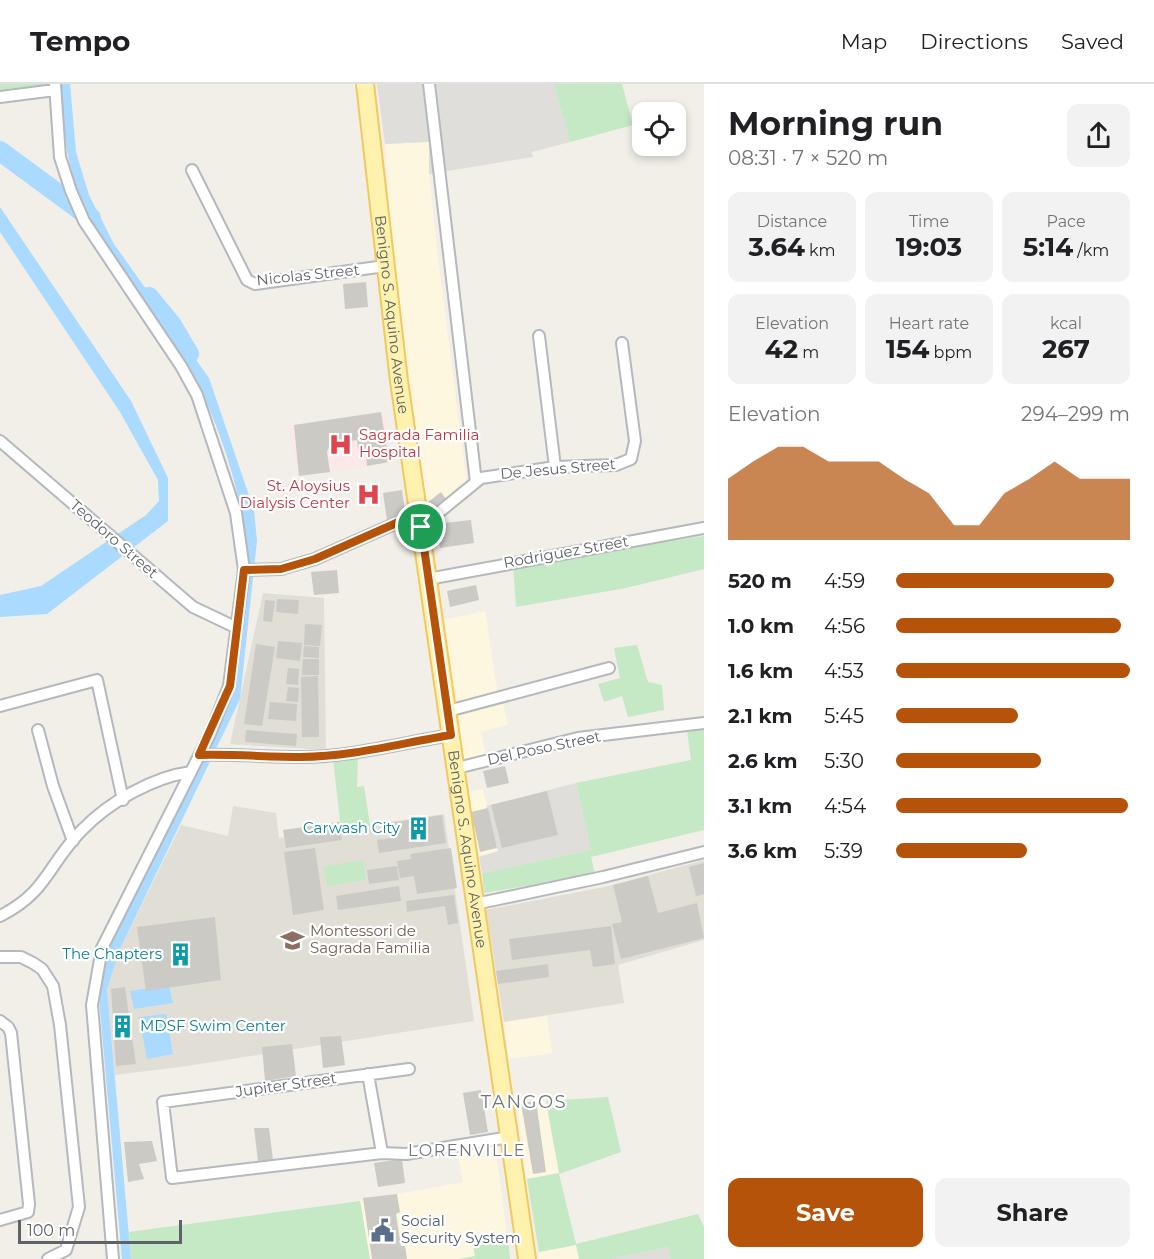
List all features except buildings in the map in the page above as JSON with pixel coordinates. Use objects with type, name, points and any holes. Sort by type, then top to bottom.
[{"type":"main road","name":"Benigno S. Aquino Avenue","points":[[365,84],[385,266],[428,579],[527,1259]]},
{"type":"street","points":[[429,84],[476,482]]},
{"type":"street","points":[[0,97],[55,87],[60,157],[71,191],[84,221],[181,366],[197,395],[236,513],[244,570],[235,627],[230,686],[191,772],[102,948],[94,985],[93,1025],[112,1259]]},
{"type":"street","name":"Nicolas Street","points":[[192,171],[247,280],[255,284],[385,266]]},
{"type":"street","points":[[539,336],[555,467]]},
{"type":"street","name":"De Jesus Street","points":[[244,570],[281,569],[315,559],[420,520],[488,476],[555,467],[616,465],[630,459],[635,441],[622,343]]},
{"type":"street","name":"Teodoro Street","points":[[0,441],[193,607],[235,627]]},
{"type":"street","name":"Rodriguez Street","points":[[428,579],[704,528]]},
{"type":"street","points":[[448,711],[609,668]]},
{"type":"street","points":[[0,706],[97,680],[123,800]]},
{"type":"street","name":"Del Poso Street","points":[[457,768],[578,738],[704,723]]},
{"type":"street","points":[[38,730],[53,786],[73,841]]},
{"type":"street","points":[[199,755],[246,754],[302,757],[342,753],[451,735]]},
{"type":"street","points":[[0,916],[28,900],[73,841],[100,814],[173,774],[191,772]]},
{"type":"street","points":[[475,904],[603,877],[704,852]]},
{"type":"street","points":[[0,957],[21,957],[42,969],[53,986],[60,1025],[79,1207],[67,1254],[48,1259]]},
{"type":"street","points":[[0,1021],[8,1027],[10,1033],[29,1204],[28,1212],[0,1220]]},
{"type":"street","name":"Jupiter Street","points":[[382,1153],[172,1178],[163,1102],[409,1070]]},
{"type":"street","points":[[368,1074],[382,1153],[406,1154],[510,1137]]},
{"type":"shaded area","points":[[377,84],[554,84],[570,142],[532,152],[533,157],[429,174],[429,142],[385,144]]},
{"type":"shaded area","points":[[429,142],[429,174],[437,250],[467,485],[425,519],[395,301],[385,144]]},
{"type":"shaded area","name":"Sagrada Familia Hospital","points":[[385,411],[392,462],[299,476],[288,426]]},
{"type":"shaded area","points":[[263,593],[324,598],[326,750],[230,744]]},
{"type":"shaded area","points":[[485,611],[498,695],[456,706],[443,620]]},
{"type":"shaded area","points":[[502,700],[508,724],[481,732],[486,754],[462,760],[456,711]]},
{"type":"shaded area","points":[[576,783],[591,850],[482,873],[479,857],[498,851],[486,806]]},
{"type":"shaded area","points":[[483,789],[498,851],[479,856],[468,792]]},
{"type":"shaded area","name":"Montessori de Sagrada Familia","points":[[233,806],[276,813],[279,838],[444,814],[474,1021],[187,1066],[115,1075],[107,989],[120,949],[181,825],[228,836]]},
{"type":"shaded area","points":[[704,860],[704,940],[618,965],[624,1003],[504,1022],[486,910],[609,886]]},
{"type":"shaded area","points":[[547,1016],[552,1053],[509,1059],[504,1022]]},
{"type":"shaded area","points":[[516,1101],[546,1101],[559,1174],[527,1179]]},
{"type":"shaded area","points":[[495,1145],[508,1241],[474,1246],[475,1256],[459,1259],[370,1259],[360,1201],[463,1182],[457,1153]]},
{"type":"shaded area","points":[[576,1245],[579,1259],[539,1259],[539,1252]]},
{"type":"shaded area","points":[[668,1247],[671,1259],[611,1259]]},
{"type":"green space","points":[[0,84],[50,84],[50,85],[0,92]]},
{"type":"green space","points":[[554,84],[622,84],[632,125],[570,142]]},
{"type":"green space","points":[[704,536],[704,569],[626,588],[516,607],[513,566]]},
{"type":"green space","points":[[637,645],[648,682],[662,685],[664,710],[628,717],[622,696],[604,702],[598,684],[620,678],[614,648]]},
{"type":"green space","points":[[704,728],[704,830],[591,857],[595,874],[484,893],[482,873],[591,850],[576,783],[691,760],[687,730]]},
{"type":"green space","points":[[358,755],[357,787],[364,786],[370,825],[341,829],[333,759]]},
{"type":"green space","points":[[363,860],[366,880],[327,886],[324,866]]},
{"type":"green space","points":[[608,1097],[621,1152],[559,1174],[576,1244],[698,1214],[704,1227],[704,1259],[671,1259],[668,1247],[611,1259],[579,1259],[576,1245],[539,1252],[527,1179],[559,1173],[546,1101]]},
{"type":"green space","points":[[360,1201],[370,1259],[131,1259],[129,1232]]},
{"type":"green space","points":[[508,1241],[510,1259],[459,1259],[475,1256],[473,1246]]},
{"type":"water","points":[[60,84],[70,84],[76,152],[89,195],[114,244],[209,378],[254,510],[257,541],[240,699],[120,949],[107,989],[131,1259],[122,1259],[98,987],[106,953],[224,715],[233,678],[246,592],[246,547],[232,473],[216,425],[196,379],[92,227],[84,209],[68,157]]},
{"type":"water","points":[[0,207],[131,401],[168,478],[168,521],[47,614],[0,617],[0,595],[41,586],[146,515],[159,501],[158,480],[120,412],[0,232]]},
{"type":"water","points":[[169,985],[173,1003],[134,1009],[130,991]]},
{"type":"water","points":[[166,1014],[173,1054],[147,1059],[139,1017]]},
{"type":"waterway","points":[[0,151],[91,218]]},
{"type":"waterway","points":[[149,297],[172,325],[189,354]]},
{"type":"place","name":"Sagrada Familia Hospital","points":[[341,444]]},
{"type":"place","name":"St. Aloysius Dialysis Center","points":[[368,495]]},
{"type":"place","name":"Carwash City","points":[[418,828]]},
{"type":"place","name":"Montessori de Sagrada Familia","points":[[292,940]]},
{"type":"place","name":"The Chapters","points":[[180,954]]},
{"type":"place","name":"MDSF Swim Center","points":[[122,1026]]},
{"type":"place","name":"Social Security System","points":[[383,1230]]},
{"type":"district","name":"TANGOS","points":[[524,1102]]},
{"type":"district","name":"LORENVILLE","points":[[467,1150]]},
{"type":"route","points":[[419,513],[421,527],[451,735],[342,753],[302,757],[246,754],[199,755],[230,686],[236,616],[244,570],[281,569],[315,559],[419,513]]}]
